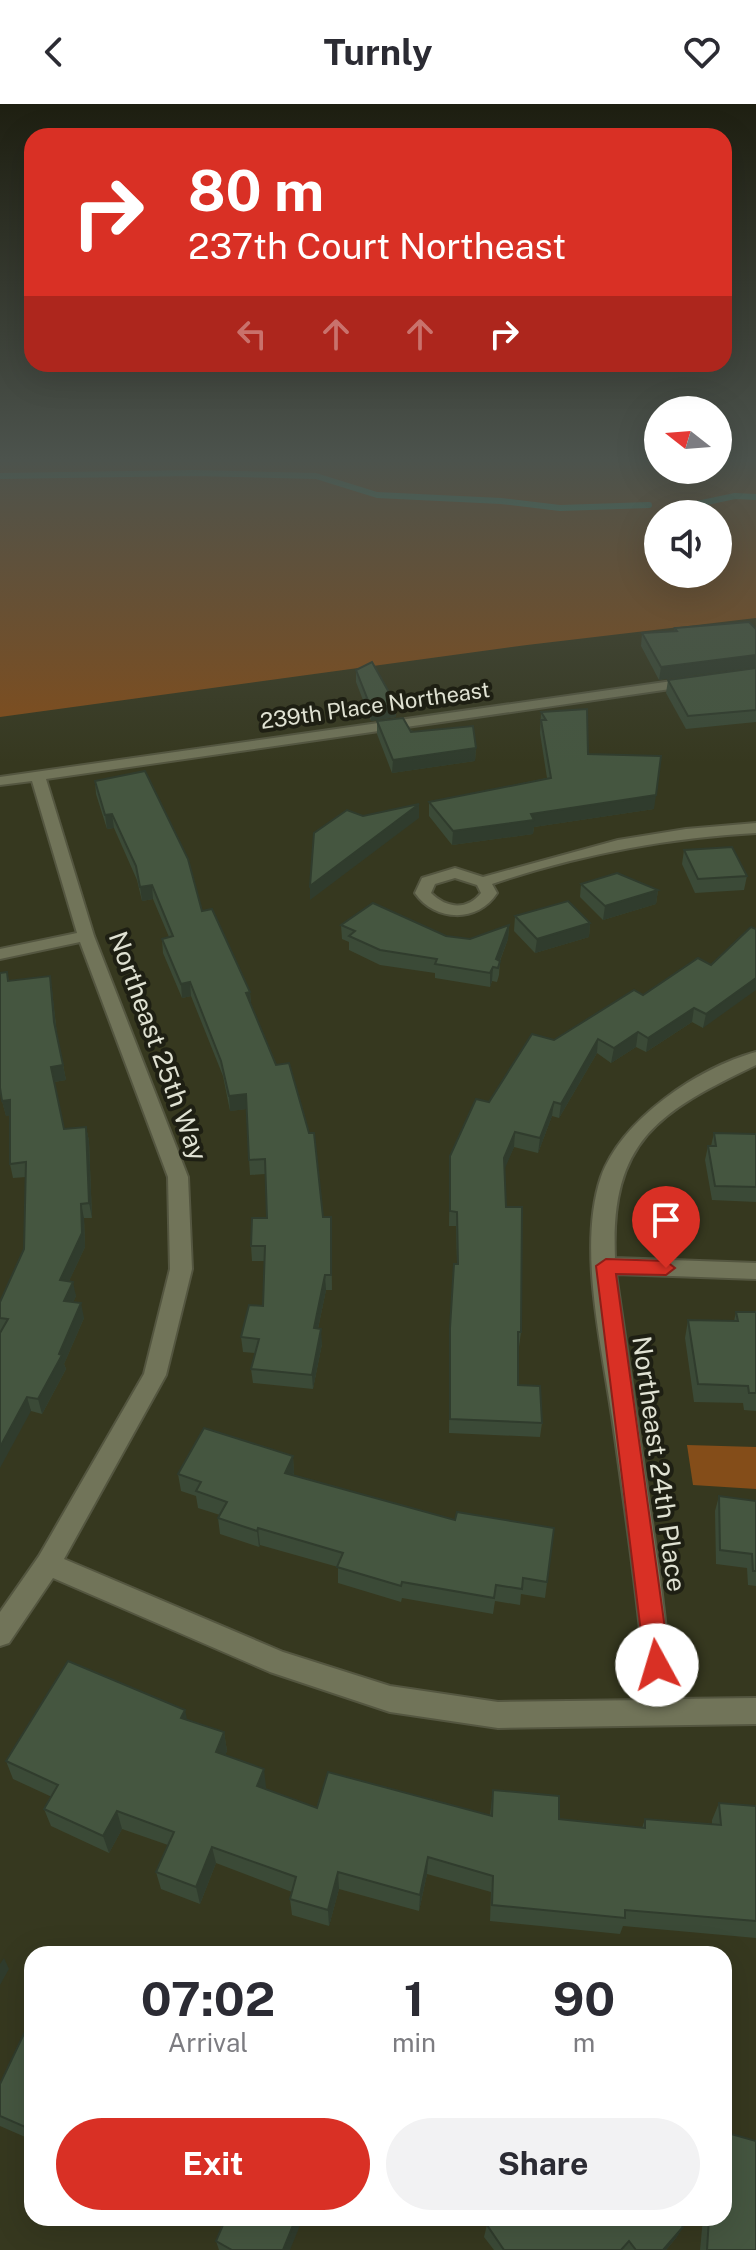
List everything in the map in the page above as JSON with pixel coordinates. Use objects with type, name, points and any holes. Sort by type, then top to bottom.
[{"type":"street","name":"239th Place Northeast","points":[[0,781],[709,680]]},
{"type":"street","name":"Northeast 25th Way","points":[[0,1634],[48,1564],[155,1375],[181,1269],[178,1177],[86,936],[37,774]]},
{"type":"street","points":[[483,882],[585,851],[685,833],[756,828]]},
{"type":"street","points":[[0,954],[86,936]]},
{"type":"street","name":"Northeast 24th Place","points":[[662,1713],[649,1587],[608,1300],[604,1212],[609,1185],[620,1155],[658,1111],[693,1088],[756,1058]]},
{"type":"street","points":[[606,1266],[756,1271]]},
{"type":"street","points":[[48,1564],[279,1663],[390,1699],[498,1715],[756,1711]]},
{"type":"shaded area","points":[[0,562],[644,562],[644,588],[732,588],[732,562],[756,562],[756,618],[527,645],[0,717]]},
{"type":"shaded area","points":[[687,1445],[756,1447],[756,1489],[693,1485]]},
{"type":"building","points":[[749,622],[756,629],[756,655],[661,667],[642,633],[677,631],[675,628]]},
{"type":"building","points":[[372,662],[396,705],[371,708],[356,670]]},
{"type":"building","points":[[756,668],[756,710],[688,716],[668,680]]},
{"type":"building","points":[[587,709],[588,754],[661,756],[656,795],[531,814],[534,820],[453,831],[429,802],[551,778],[541,720],[546,720],[541,712]]},
{"type":"building","points":[[403,718],[411,732],[473,726],[476,748],[393,760],[377,721]]},
{"type":"building","points":[[145,771],[188,859],[202,911],[212,909],[250,992],[246,993],[276,1065],[289,1063],[309,1133],[314,1133],[323,1217],[331,1217],[331,1275],[325,1275],[314,1328],[321,1329],[312,1375],[251,1369],[259,1339],[241,1337],[249,1305],[263,1306],[265,1246],[251,1246],[252,1218],[267,1218],[265,1159],[249,1160],[246,1094],[229,1096],[221,1061],[190,982],[181,984],[162,939],[173,936],[152,885],[140,887],[136,866],[112,814],[105,815],[95,781]]},
{"type":"building","points":[[419,804],[310,886],[314,833],[347,810],[363,816]]},
{"type":"building","points":[[732,847],[747,876],[698,879],[684,850]]},
{"type":"building","points":[[617,873],[658,890],[605,906],[581,884]]},
{"type":"building","points":[[568,901],[590,923],[537,939],[515,916]]},
{"type":"building","points":[[373,903],[446,936],[470,939],[509,925],[496,959],[500,961],[498,968],[493,967],[490,973],[435,964],[437,959],[380,950],[349,936],[355,931],[341,925]]},
{"type":"building","points":[[751,927],[756,929],[756,978],[706,1014],[694,1008],[648,1038],[638,1032],[614,1048],[598,1039],[561,1104],[554,1102],[540,1138],[515,1132],[504,1158],[506,1207],[522,1207],[518,1385],[540,1386],[542,1423],[450,1419],[450,1328],[454,1264],[458,1264],[457,1212],[450,1211],[450,1156],[476,1099],[489,1102],[532,1034],[554,1040],[634,990],[643,995],[698,958],[711,965]]},
{"type":"building","points":[[7,972],[8,981],[50,976],[54,1022],[63,1065],[51,1067],[64,1129],[86,1127],[89,1203],[81,1204],[82,1233],[60,1280],[73,1282],[64,1301],[81,1303],[59,1354],[62,1355],[38,1399],[27,1397],[0,1447],[0,1333],[8,1319],[0,1318],[0,1302],[24,1249],[26,1162],[10,1164],[10,1100],[2,1101],[0,1088],[0,973]]},
{"type":"building","points":[[714,1133],[756,1134],[756,1187],[715,1186],[708,1146],[716,1146]]},
{"type":"building","points":[[736,1312],[756,1312],[756,1393],[749,1393],[748,1386],[698,1384],[688,1320],[738,1321]]},
{"type":"building","points":[[204,1428],[293,1456],[285,1473],[455,1520],[457,1512],[554,1528],[547,1582],[523,1578],[522,1589],[496,1585],[494,1598],[402,1582],[401,1586],[337,1567],[343,1553],[218,1518],[227,1502],[196,1491],[201,1482],[178,1474]]},
{"type":"building","points":[[719,1496],[756,1501],[756,1571],[753,1571],[752,1554],[720,1550]]},
{"type":"building","points":[[68,1661],[185,1710],[181,1718],[224,1732],[216,1752],[264,1769],[257,1786],[317,1808],[328,1772],[492,1816],[493,1790],[559,1796],[559,1819],[645,1828],[645,1819],[721,1825],[719,1803],[756,1806],[756,1921],[625,1910],[625,1918],[492,1905],[493,1876],[428,1857],[420,1895],[338,1872],[328,1910],[290,1899],[296,1877],[212,1847],[196,1887],[156,1872],[174,1832],[117,1811],[103,1836],[44,1809],[58,1785],[6,1761]]},
{"type":"building","points":[[24,2034],[24,2126],[0,2116],[0,2084]]},
{"type":"building","points":[[732,2134],[756,2141],[756,2250],[707,2250],[708,2226],[732,2226]]},
{"type":"building","points":[[223,2226],[293,2226],[283,2250],[232,2250],[216,2241]]},
{"type":"building","points":[[488,2226],[683,2227],[663,2250],[636,2250],[629,2241],[621,2250],[504,2250]]},
{"type":"route","points":[[657,1665],[606,1266],[666,1268]]}]
